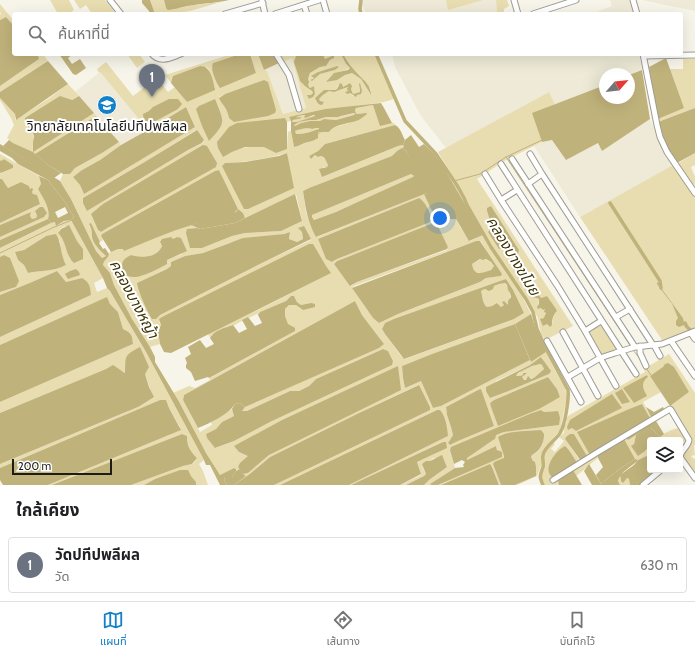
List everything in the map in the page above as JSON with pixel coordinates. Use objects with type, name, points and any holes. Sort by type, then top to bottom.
[{"type":"street","points":[[110,0],[119,12]]},
{"type":"street","points":[[287,12],[319,0]]},
{"type":"street","points":[[323,0],[327,12]]},
{"type":"street","points":[[514,0],[517,12]]},
{"type":"street","points":[[540,12],[576,0]]},
{"type":"street","points":[[636,12],[633,2],[639,0]]},
{"type":"street","points":[[231,12],[262,2],[264,12]]},
{"type":"street","points":[[304,5],[306,12]]},
{"type":"street","points":[[154,56],[160,60],[174,56]]},
{"type":"street","points":[[277,56],[289,75],[300,109]]},
{"type":"street","points":[[644,56],[660,137],[667,152],[693,187],[695,193]]},
{"type":"street","points":[[683,56],[695,56]]},
{"type":"street","points":[[530,154],[660,356]]},
{"type":"street","points":[[512,159],[635,348],[640,353],[646,366]]},
{"type":"street","points":[[501,164],[636,374]]},
{"type":"street","points":[[485,174],[557,285],[616,386]]},
{"type":"street","points":[[528,184],[542,174]]},
{"type":"street","points":[[501,200],[517,190]]},
{"type":"street","points":[[616,317],[630,309]]},
{"type":"street","points":[[585,331],[601,321]]},
{"type":"street","points":[[563,332],[598,396]]},
{"type":"street","points":[[568,377],[600,358],[621,351],[662,344],[693,332],[695,339]]},
{"type":"street","points":[[547,341],[581,402]]},
{"type":"street","points":[[671,341],[695,376]]},
{"type":"street","points":[[553,480],[670,409],[689,440],[688,446],[683,452]]},
{"type":"street","points":[[683,460],[695,478]]},
{"type":"street","points":[[644,485],[658,473]]},
{"type":"shaded area","points":[[50,0],[69,0],[74,10],[71,12],[57,12]]},
{"type":"shaded area","points":[[74,0],[105,0],[114,12],[91,12],[86,5],[80,9]]},
{"type":"shaded area","points":[[142,0],[150,0],[154,12],[149,12],[142,3]]},
{"type":"shaded area","points":[[150,0],[164,0],[166,8],[180,8],[221,2],[184,12],[154,12]]},
{"type":"shaded area","points":[[362,0],[496,0],[497,12],[365,12]]},
{"type":"shaded area","points":[[446,0],[483,0],[448,10]]},
{"type":"shaded area","points":[[496,0],[507,0],[509,6],[504,9],[504,12],[497,12]]},
{"type":"shaded area","points":[[610,0],[631,0],[635,12],[596,12],[612,6]]},
{"type":"shaded area","points":[[642,0],[695,0],[695,11]]},
{"type":"shaded area","points":[[0,4],[12,19],[12,24],[6,17],[0,20]]},
{"type":"shaded area","points":[[38,56],[44,56],[48,61],[0,92],[0,86],[39,59]]},
{"type":"shaded area","points":[[128,56],[140,56],[145,62],[137,68]]},
{"type":"shaded area","points":[[226,56],[234,56],[213,63],[213,73],[215,78],[256,73],[251,56],[259,56],[264,70],[267,71],[283,114],[306,108],[292,58],[283,62],[280,56],[296,56],[298,76],[313,93],[311,96],[308,95],[310,99],[315,94],[314,86],[310,88],[308,85],[310,73],[320,67],[326,66],[333,56],[342,56],[350,68],[335,73],[327,82],[352,73],[361,79],[370,94],[371,90],[369,87],[346,61],[344,56],[375,56],[394,99],[384,102],[349,107],[350,108],[341,110],[342,108],[325,109],[299,115],[305,115],[307,117],[325,115],[300,122],[326,117],[338,117],[355,113],[354,115],[336,120],[324,119],[320,121],[310,121],[295,126],[294,125],[298,122],[293,123],[292,121],[298,116],[289,117],[291,121],[287,122],[284,118],[223,157],[248,147],[287,149],[288,132],[291,131],[294,147],[299,146],[316,138],[318,132],[329,132],[337,126],[353,121],[351,119],[356,116],[360,118],[356,119],[356,121],[362,118],[364,115],[363,113],[356,114],[356,108],[373,105],[382,117],[395,125],[325,144],[318,151],[309,156],[311,159],[315,155],[322,156],[326,160],[328,165],[327,167],[323,167],[322,177],[398,146],[403,145],[404,147],[397,151],[393,156],[303,191],[306,213],[317,237],[424,194],[436,220],[439,218],[456,219],[470,241],[483,235],[454,185],[454,179],[438,152],[549,92],[555,104],[533,114],[542,142],[506,160],[477,179],[573,326],[545,340],[541,334],[538,318],[523,291],[490,245],[520,292],[531,314],[515,324],[402,366],[405,388],[421,381],[433,408],[441,406],[530,360],[531,362],[546,352],[565,387],[567,398],[560,430],[541,455],[542,463],[537,476],[515,485],[536,476],[531,457],[537,452],[543,443],[502,434],[498,437],[505,456],[504,459],[494,462],[493,464],[501,485],[499,485],[490,464],[438,485],[501,457],[496,446],[467,460],[467,458],[495,435],[504,432],[559,425],[557,411],[544,412],[541,410],[532,413],[450,450],[455,468],[430,484],[431,485],[424,485],[447,467],[444,459],[433,458],[423,468],[426,474],[424,476],[406,485],[400,485],[421,475],[417,462],[446,442],[443,442],[349,485],[448,436],[437,410],[280,485],[274,485],[430,407],[418,385],[270,457],[246,476],[243,474],[248,473],[269,455],[397,367],[282,420],[235,446],[239,452],[249,456],[238,467],[240,469],[236,471],[234,468],[220,475],[206,453],[173,393],[189,386],[195,388],[210,380],[209,378],[295,331],[288,325],[285,316],[285,309],[289,305],[296,305],[303,310],[311,303],[301,305],[297,302],[294,296],[291,296],[286,301],[260,312],[258,315],[249,317],[233,326],[232,325],[211,335],[210,338],[208,334],[330,273],[326,266],[159,322],[161,325],[159,329],[152,331],[158,336],[160,344],[150,347],[132,319],[114,285],[110,273],[103,265],[110,252],[123,249],[191,225],[197,228],[188,229],[202,248],[232,236],[245,233],[281,231],[302,220],[296,194],[245,218],[243,213],[238,209],[219,170],[102,234],[101,236],[103,240],[100,242],[91,224],[89,225],[93,233],[92,238],[106,256],[102,258],[96,251],[71,199],[60,181],[63,174],[70,174],[75,168],[119,142],[121,145],[73,177],[80,185],[84,193],[195,127],[186,107],[148,130],[97,69],[106,62],[133,96],[157,78],[168,92],[175,87],[187,102],[215,89],[208,68],[200,66],[174,76],[171,83],[165,75]],"holes":[[[337,66],[339,67],[335,70],[320,74],[312,81],[310,80],[318,72]],[[264,80],[268,116],[229,118],[227,110],[219,97]],[[350,83],[353,94],[360,92],[359,84],[362,91],[353,96],[346,92],[349,91],[349,87],[337,91],[329,91],[319,99],[320,101],[318,103],[315,98],[329,90],[337,89],[338,85],[343,87]],[[196,130],[204,140],[203,143],[188,150],[87,211],[83,198]],[[287,153],[289,166],[225,163],[264,159]],[[419,198],[428,223],[337,259],[333,262],[326,259],[318,239]],[[491,206],[519,250],[518,255],[514,257],[510,256],[505,248],[488,232],[492,227],[487,211]],[[91,214],[109,227],[101,232],[98,230]],[[436,223],[448,247],[447,250],[357,282],[351,286],[334,264],[337,261]],[[304,227],[311,240],[264,262],[160,315],[139,292],[137,283],[167,269],[171,266],[171,262],[185,256],[203,253],[229,243],[290,232],[289,239],[297,242],[303,239],[302,232],[299,229]],[[177,237],[182,254],[167,260],[167,264],[126,258],[131,255],[144,257],[157,253],[162,246],[160,243],[162,239],[173,239]],[[476,241],[481,241],[501,276],[486,278],[480,282],[379,323],[373,318],[352,288]],[[506,279],[524,313],[514,319],[405,359],[401,356],[382,329],[385,323]],[[535,288],[541,298],[547,296],[550,300],[554,313],[552,325],[545,324],[544,326],[545,309],[538,309],[539,299],[529,290]],[[355,301],[362,315],[384,344],[245,407],[242,411],[247,411],[290,391],[299,391],[309,386],[316,379],[383,349],[388,351],[393,361],[391,365],[270,422],[234,441],[216,448],[206,434],[216,429],[222,422],[234,416],[232,409],[211,422],[212,425],[200,432],[183,400],[184,395]],[[542,357],[549,374],[490,398],[496,381],[530,365]],[[548,377],[557,389],[560,397],[498,426],[490,403]],[[478,390],[481,390],[494,426],[450,445],[448,443],[453,435],[446,407]]]},
{"type":"shaded area","points":[[274,56],[293,56],[306,108],[283,114],[267,71],[264,70],[279,63]]},
{"type":"shaded area","points":[[324,56],[333,56],[325,59]]},
{"type":"shaded area","points":[[392,56],[639,56],[642,70],[635,73],[635,68],[599,68],[599,87],[555,104],[549,92],[446,148],[421,116],[395,67]]},
{"type":"shaded area","points":[[683,59],[695,59],[695,108],[658,122],[658,119],[683,108],[669,69],[683,69]]},
{"type":"shaded area","name":"วิทยาลัยเทคโนโลยีปทีปพลีผล","points":[[100,72],[148,130],[121,145],[75,92]]},
{"type":"shaded area","points":[[68,84],[79,96],[26,125],[33,134],[33,151],[94,113],[96,116],[35,154],[13,143],[7,138],[14,125],[0,98],[15,114],[15,120]]},
{"type":"shaded area","points":[[650,119],[660,142],[673,165],[580,217],[534,146],[545,141],[552,140],[566,160],[598,143],[602,151]]},
{"type":"shaded area","points":[[319,127],[319,129],[310,132],[295,134],[295,131],[299,129],[312,129]]},
{"type":"shaded area","points":[[411,135],[419,147],[424,144],[434,154],[444,168],[483,235],[469,241],[456,219],[441,221],[439,219],[436,220],[424,194],[427,193],[406,151],[402,148],[404,147],[403,145],[405,140]]},
{"type":"shaded area","points":[[9,140],[33,152],[48,165],[61,173],[54,178],[3,146]]},
{"type":"shaded area","points":[[695,153],[695,165],[691,167],[695,177],[695,184],[692,186],[677,164]]},
{"type":"shaded area","points":[[0,154],[39,176],[41,184],[38,189],[46,204],[49,215],[48,219],[0,240],[0,237],[46,215],[35,213],[37,216],[36,218],[32,219],[30,216],[31,212],[0,225],[0,223],[36,206],[29,186],[21,182],[8,188],[2,179],[0,179],[0,172],[2,173],[13,168],[13,165],[4,159],[1,161]]},
{"type":"shaded area","points":[[673,165],[695,198],[695,330],[662,340],[580,217]],"holes":[[[657,282],[683,318],[687,327],[679,319]]]},
{"type":"shaded area","points":[[411,174],[414,177],[336,212],[314,220],[312,217],[312,215]]},
{"type":"shaded area","points":[[39,176],[48,180],[65,202],[74,217],[71,220],[64,221],[56,226],[55,222],[51,223],[48,219],[49,215],[46,204],[38,189],[41,184]],"holes":[[[65,207],[68,213],[58,218],[55,212]]]},
{"type":"shaded area","points":[[238,209],[243,213],[245,218],[235,223],[200,229],[191,225],[236,212]]},
{"type":"shaded area","points":[[71,220],[103,278],[94,283],[97,292],[107,288],[110,291],[146,352],[204,460],[199,464],[208,485],[196,485],[196,482],[191,476],[155,479],[144,485],[131,485],[183,466],[193,464],[197,458],[189,448],[187,436],[182,434],[53,485],[48,485],[178,431],[180,427],[165,400],[160,400],[0,468],[0,464],[138,407],[152,394],[145,374],[126,373],[113,366],[0,413],[0,402],[133,344],[131,335],[123,329],[118,312],[110,304],[107,298],[0,345],[0,337],[91,295],[82,278],[66,282],[57,271],[0,295],[0,292],[16,287],[4,255],[0,257],[0,248],[51,223],[55,222],[57,226],[64,221]],"holes":[[[65,226],[69,226],[83,249],[70,260],[62,236],[58,233],[60,229]],[[46,236],[60,241],[62,258],[66,265],[52,270],[28,273],[24,265],[18,260],[15,252],[24,250]]]},
{"type":"shaded area","points":[[481,259],[485,259],[494,266],[486,272],[478,273],[473,269],[472,264]]},
{"type":"shaded area","points":[[505,283],[510,294],[508,306],[504,305],[501,307],[497,303],[487,307],[483,302],[481,291]]},
{"type":"shaded area","points":[[531,314],[546,352],[531,362],[515,324]]},
{"type":"shaded area","points":[[602,324],[618,349],[616,351],[601,355],[588,333]]},
{"type":"shaded area","points":[[669,354],[695,393],[695,456],[691,456],[694,459],[695,458],[695,476],[683,458],[684,452],[689,447],[689,437],[670,406],[689,392],[664,367],[650,376],[661,392],[643,402],[653,421],[628,439],[636,435],[634,444],[645,451],[647,449],[647,456],[638,460],[635,459],[623,440],[598,455],[598,458],[576,476],[573,470],[558,481],[559,485],[545,485],[541,479],[544,467],[544,456],[553,443],[555,444],[551,449],[555,452],[564,441],[559,437],[564,433],[564,426],[567,422],[566,420],[568,416],[645,372],[644,369]],"holes":[[[647,375],[648,377],[644,381],[642,387],[623,389]],[[642,404],[650,418],[577,432],[629,409]],[[622,408],[576,431],[572,428]],[[574,434],[587,456],[580,461],[565,439],[566,437]]]},
{"type":"shaded area","points":[[540,364],[544,369],[535,377],[524,380],[522,377],[523,375],[516,376],[527,368]]},
{"type":"shaded area","points":[[240,403],[245,407],[242,411],[242,416],[234,416],[232,409],[235,404]]},
{"type":"shaded area","points":[[646,407],[654,412],[663,407],[666,414],[656,421],[664,434],[660,437],[651,428],[638,432],[628,440],[626,437],[653,421]]},
{"type":"shaded area","points":[[679,428],[686,436],[687,444],[683,448],[683,437],[660,437],[673,429]]},
{"type":"shaded area","points":[[635,459],[638,460],[636,463],[621,474],[618,481],[620,485],[592,485],[584,471],[589,464],[601,484],[618,470]]},
{"type":"shaded area","points":[[240,469],[246,476],[234,485],[227,485],[224,480],[225,477],[232,477],[236,471]]},
{"type":"shaded area","points":[[620,475],[621,481],[627,478],[629,479],[630,485],[620,485],[618,481]]},
{"type":"water","points":[[164,0],[229,0],[191,5],[168,10]]},
{"type":"water","points":[[6,17],[12,24],[12,56],[38,56],[39,59],[0,86],[0,20]]},
{"type":"water","points":[[60,56],[70,56],[68,58],[72,64],[80,59],[86,68],[76,75],[73,74]]},
{"type":"water","points":[[234,56],[251,56],[256,73],[220,88],[213,72],[213,63]]},
{"type":"water","points":[[259,56],[274,56],[279,63],[264,70]]},
{"type":"water","points":[[296,56],[324,56],[325,59],[334,56],[334,58],[330,60],[326,66],[320,67],[310,73],[308,85],[310,88],[314,86],[315,94],[309,99],[307,95],[311,95],[313,93],[300,81],[294,62]]},
{"type":"water","points":[[342,56],[344,56],[367,84],[371,95],[361,79],[352,73],[337,80],[326,82],[334,73],[348,70],[350,68]]},
{"type":"water","points":[[666,58],[684,108],[658,119],[649,67]]},
{"type":"water","points":[[48,61],[68,84],[16,120],[15,114],[0,98],[0,92]]},
{"type":"water","points":[[200,66],[207,68],[209,71],[215,90],[187,102],[171,83],[173,76]]},
{"type":"water","points":[[337,66],[339,67],[335,70],[320,74],[312,81],[310,80],[314,78],[311,76],[318,72]]},
{"type":"water","points":[[642,70],[650,119],[602,151],[598,143],[566,160],[552,140],[542,142],[532,113],[599,87],[599,104],[635,104],[635,73]]},
{"type":"water","points":[[264,80],[268,82],[276,110],[275,113],[268,116],[234,122],[229,118],[226,109],[219,98],[225,94]]},
{"type":"water","points":[[340,83],[343,87],[350,83],[353,94],[360,92],[360,83],[362,91],[361,94],[357,95],[356,97],[350,93],[347,94],[345,92],[348,91],[348,87],[334,92],[329,91],[319,99],[320,101],[324,102],[322,105],[318,103],[315,98],[324,90],[337,89]]},
{"type":"water","points":[[60,96],[72,100],[79,96],[94,113],[33,152],[34,136],[32,131],[26,125],[25,118]]},
{"type":"water","points":[[169,99],[178,99],[182,104],[178,109],[150,124],[146,121],[143,114]]},
{"type":"water","points":[[215,99],[222,117],[222,122],[219,130],[209,141],[196,109],[199,106]]},
{"type":"water","points":[[381,103],[392,123],[380,126],[373,105],[356,108],[356,114],[367,114],[360,119],[334,127],[329,132],[322,132],[318,134],[318,138],[315,140],[294,147],[291,121],[289,117],[325,109]],"holes":[[[355,114],[336,120],[324,119],[294,125],[299,122],[326,117],[338,117]],[[305,115],[305,118],[315,116],[297,122],[292,122],[293,120],[302,118],[296,118],[298,116]],[[304,128],[319,129],[302,134],[296,134],[295,131]]]},
{"type":"water","points":[[186,107],[195,127],[84,194],[80,185],[73,177],[121,145]]},
{"type":"water","points":[[695,108],[695,153],[677,163],[666,144],[658,122]]},
{"type":"water","points":[[96,116],[119,142],[75,168],[70,174],[63,174],[48,165],[35,154]]},
{"type":"water","points":[[285,118],[287,122],[287,149],[276,153],[264,147],[245,147],[223,157],[218,148],[217,142],[229,127],[237,123]]},
{"type":"water","points":[[395,125],[400,130],[405,140],[403,145],[322,177],[319,169],[327,167],[328,165],[325,159],[322,156],[318,157],[315,155],[311,159],[309,156],[318,151],[325,144]]},
{"type":"water","points":[[197,130],[204,140],[202,143],[87,211],[83,203],[83,198]]},
{"type":"water","points":[[0,144],[60,181],[71,199],[96,251],[102,258],[106,256],[93,240],[92,230],[89,224],[91,223],[100,242],[99,243],[109,254],[103,265],[110,273],[114,285],[132,319],[150,347],[155,357],[155,362],[178,400],[206,453],[220,475],[234,468],[236,469],[232,477],[225,477],[224,480],[227,485],[220,485],[210,465],[206,465],[146,352],[107,288],[71,220],[74,217],[65,202],[48,180],[18,164],[12,158],[0,151]]},
{"type":"water","points":[[203,145],[207,146],[217,163],[216,167],[101,232],[98,230],[91,214],[103,204]]},
{"type":"water","points":[[402,148],[406,151],[428,191],[427,193],[316,237],[309,220],[303,191],[392,156]],"holes":[[[411,174],[414,176],[336,212],[314,220],[312,217],[312,215]]]},
{"type":"water","points":[[287,153],[294,188],[248,209],[244,209],[222,166],[225,163],[245,162],[279,156]]},
{"type":"water","points":[[4,159],[13,165],[13,168],[1,173],[0,160],[1,161]]},
{"type":"water","points":[[219,170],[238,209],[235,212],[224,218],[176,230],[124,251],[123,249],[118,249],[111,252],[101,236],[102,234]]},
{"type":"water","points":[[0,179],[2,179],[8,188],[21,182],[29,186],[30,189],[33,189],[33,194],[37,195],[40,204],[0,223]]},
{"type":"water","points":[[295,194],[302,221],[281,231],[245,233],[232,236],[202,248],[190,248],[186,233],[187,229],[200,229],[235,223]]},
{"type":"water","points":[[419,198],[426,205],[430,214],[432,220],[428,223],[332,262],[326,259],[318,239]]},
{"type":"water","points":[[491,206],[519,250],[518,255],[514,257],[510,256],[505,248],[499,249],[488,232],[492,227],[487,208]]},
{"type":"water","points":[[40,207],[43,207],[47,213],[44,217],[0,237],[0,225],[31,212],[30,216],[32,219],[36,218],[37,216],[35,211]]},
{"type":"water","points":[[48,219],[51,223],[0,248],[0,240]]},
{"type":"water","points":[[436,222],[448,247],[447,249],[357,282],[350,286],[334,264],[337,261]]},
{"type":"water","points":[[69,225],[83,249],[83,259],[74,263],[69,256],[61,236],[58,233],[61,229]]},
{"type":"water","points":[[304,226],[311,239],[160,315],[156,319],[152,319],[143,301],[137,283],[167,269],[171,266],[171,262],[185,256],[203,253],[243,238],[284,234],[290,232],[289,239],[297,242],[303,239],[302,232],[298,228]]},
{"type":"water","points":[[56,234],[66,265],[52,270],[28,273],[24,265],[18,260],[15,252],[24,250],[46,236]]},
{"type":"water","points":[[171,237],[173,239],[177,237],[181,238],[187,251],[167,260],[167,264],[145,274],[133,277],[123,274],[122,263],[125,259],[131,255],[144,257],[153,255],[160,250],[162,246],[160,242],[162,239]]},
{"type":"water","points":[[476,241],[480,241],[502,274],[501,276],[486,278],[480,282],[379,323],[373,318],[352,288]],"holes":[[[480,259],[486,259],[494,266],[491,270],[479,273],[475,271],[472,264]]]},
{"type":"water","points":[[309,244],[313,244],[331,273],[171,353],[164,352],[157,334],[154,334],[152,331],[159,329],[161,325],[159,319]]},
{"type":"water","points":[[4,255],[10,258],[19,281],[16,287],[0,292],[0,257]]},
{"type":"water","points":[[76,269],[80,275],[68,279],[65,274]]},
{"type":"water","points":[[57,271],[66,282],[82,278],[85,280],[89,285],[91,295],[0,337],[0,295]]},
{"type":"water","points":[[506,279],[524,313],[514,319],[404,359],[382,329],[385,323],[394,319]],"holes":[[[505,283],[511,297],[508,301],[508,305],[504,301],[502,302],[504,305],[501,307],[497,303],[487,307],[483,302],[481,291],[485,289],[489,291],[493,289],[494,286],[499,284]]]},
{"type":"water","points":[[657,282],[662,284],[662,289],[683,318],[687,327],[686,328],[684,325],[679,327],[676,325],[678,318],[672,304]]},
{"type":"water","points":[[535,288],[541,298],[547,296],[557,311],[550,327],[547,324],[543,326],[540,319],[544,318],[546,313],[544,312],[545,309],[538,309],[537,307],[539,304],[539,299],[530,296],[528,292],[529,290]]},
{"type":"water","points":[[291,296],[294,296],[297,302],[301,305],[311,303],[315,304],[315,307],[303,310],[296,305],[289,305],[285,309],[285,316],[288,324],[295,328],[295,331],[209,378],[195,381],[191,372],[186,368],[187,363],[185,358],[191,354],[188,347],[200,340],[206,348],[214,344],[210,338],[214,333],[233,325],[239,333],[247,329],[242,320],[248,317],[255,326],[262,323],[258,315],[260,312],[286,301]]},
{"type":"water","points":[[107,297],[110,304],[118,312],[123,329],[131,335],[133,344],[0,402],[0,345]]},
{"type":"water","points":[[355,301],[362,315],[384,344],[379,348],[245,407],[240,403],[235,404],[228,412],[198,428],[183,400],[184,395]]},
{"type":"water","points":[[515,324],[530,360],[441,406],[433,408],[421,381],[405,388],[402,366]]},
{"type":"water","points":[[140,347],[149,367],[145,374],[154,397],[138,407],[0,464],[0,413],[113,365],[125,373],[126,357]]},
{"type":"water","points":[[383,349],[388,351],[393,361],[392,365],[270,422],[234,441],[215,448],[207,438],[206,434],[216,429],[222,422],[234,416],[241,416],[242,411],[247,411],[290,391],[299,391],[309,386],[316,379]]},
{"type":"water","points":[[541,357],[551,371],[549,374],[490,398],[486,391],[486,387],[530,365]],"holes":[[[542,365],[544,369],[531,379],[528,376],[526,380],[524,380],[522,377],[527,373],[516,376],[518,373],[532,366]]]},
{"type":"water","points":[[668,363],[674,367],[689,392],[670,406],[650,376]]},
{"type":"water","points":[[398,366],[401,390],[269,455],[248,473],[243,474],[238,467],[240,463],[248,456],[239,452],[234,446],[282,420]]},
{"type":"water","points":[[647,375],[648,377],[645,379],[643,386],[647,396],[634,403],[623,388]]},
{"type":"water","points":[[548,377],[557,389],[560,397],[539,409],[498,426],[490,403]]},
{"type":"water","points":[[419,385],[430,407],[430,410],[274,485],[234,485],[270,457]]},
{"type":"water","points":[[481,389],[494,426],[450,445],[448,443],[453,435],[446,407]]},
{"type":"water","points":[[622,389],[630,402],[622,404],[615,393]]},
{"type":"water","points":[[612,394],[622,408],[576,431],[572,428],[568,430],[567,427],[570,420]]},
{"type":"water","points":[[160,400],[166,400],[181,430],[48,485],[3,485],[0,480],[0,468]]},
{"type":"water","points":[[642,404],[650,418],[590,455],[577,432]]},
{"type":"water","points":[[437,410],[440,410],[444,416],[448,436],[349,485],[280,485]]},
{"type":"water","points":[[541,410],[544,412],[558,411],[560,418],[559,425],[504,432],[496,435],[495,439],[467,458],[467,460],[496,446],[497,450],[502,452],[502,457],[438,485],[430,484],[455,468],[464,467],[463,465],[465,462],[462,460],[454,464],[450,450],[451,447]]},
{"type":"water","points":[[647,427],[651,428],[660,437],[647,437],[647,449],[638,456],[631,446],[634,444],[638,432]]},
{"type":"water","points":[[541,430],[544,434],[542,444],[531,457],[535,462],[536,476],[515,485],[501,485],[493,464],[494,462],[504,458],[498,437],[512,432]]},
{"type":"water","points":[[182,434],[187,436],[189,448],[197,458],[192,464],[131,485],[52,485]]},
{"type":"water","points":[[570,434],[574,434],[587,456],[581,461],[565,439]]},
{"type":"water","points":[[624,439],[635,459],[618,470],[601,484],[596,475],[603,467],[598,455]]},
{"type":"water","points":[[443,442],[446,442],[447,448],[417,462],[421,474],[400,485],[351,485]]},
{"type":"water","points":[[565,446],[576,461],[575,464],[554,478],[550,475],[549,466],[554,456],[561,448]]},
{"type":"water","points":[[442,455],[447,467],[424,485],[406,485],[426,474],[422,464]]},
{"type":"water","points":[[647,456],[647,473],[655,473],[641,485],[630,485],[629,479],[627,478],[623,483],[620,475],[634,465],[638,460]]},
{"type":"water","points":[[490,464],[499,485],[441,485]]},
{"type":"water","points":[[180,470],[188,470],[196,482],[196,485],[144,485],[155,479]]},
{"type":"water","points":[[573,470],[582,485],[559,485],[558,481]]},
{"type":"waterway","name":"คลองบางขโมย","points":[[361,0],[361,12]]},
{"type":"waterway","name":"คลองบางขโมย","points":[[377,56],[405,121],[436,154],[458,187],[491,247],[526,299],[533,312],[537,329],[545,347],[568,390],[564,424],[558,436],[546,449],[543,455],[543,466],[540,476],[543,485]]},
{"type":"waterway","points":[[454,181],[480,174],[506,157],[542,140]]},
{"type":"waterway","points":[[506,157],[630,345]]},
{"type":"waterway","points":[[610,203],[660,281],[661,288]]},
{"type":"waterway","points":[[0,253],[72,220]]},
{"type":"waterway","points":[[685,323],[687,327],[695,334]]},
{"type":"waterway","points":[[633,350],[641,360]]},
{"type":"waterway","points":[[646,368],[651,375]]},
{"type":"place","name":"วัดปทีปพลีผล","points":[[152,97]]},
{"type":"place","name":"วิทยาลัยเทคโนโลยีปทีปพลีผล","points":[[107,105]]},
{"type":"water label","name":"คลองบางหญ้า","points":[[134,299]]}]
